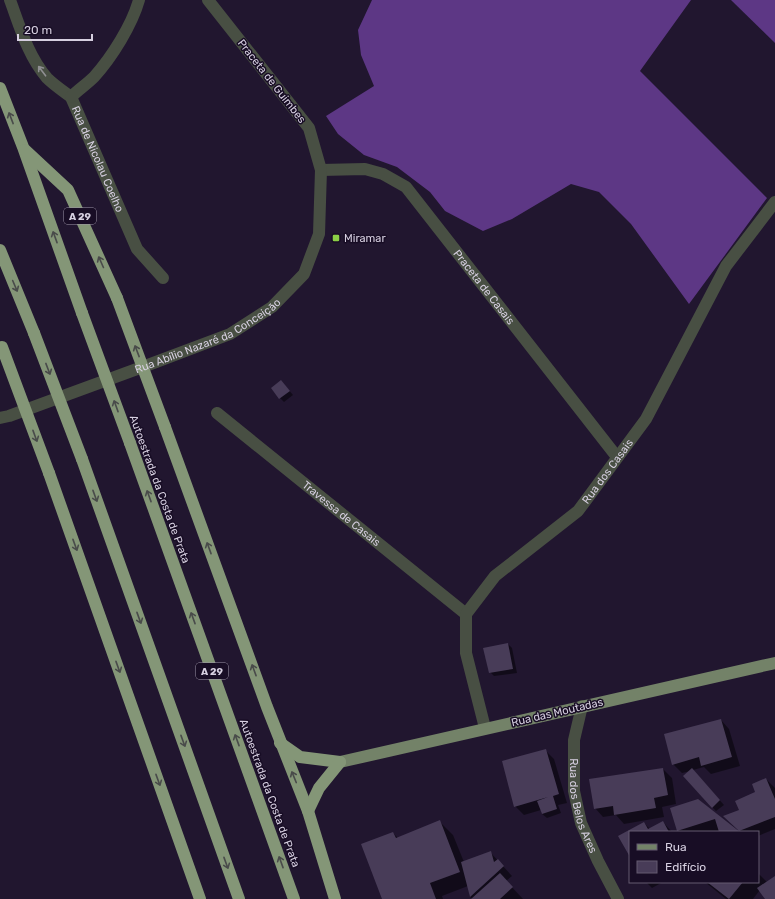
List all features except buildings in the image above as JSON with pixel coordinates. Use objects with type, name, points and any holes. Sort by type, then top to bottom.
[{"type":"highway","name":"Autoestrada da Costa de Prata","points":[[0,88],[23,147],[294,899]]},
{"type":"highway","name":"A 29","points":[[23,147],[68,190],[117,298],[280,743],[308,811],[335,899]]},
{"type":"highway","points":[[0,250],[34,333],[82,459],[239,899]]},
{"type":"highway","points":[[1,344],[49,473],[197,896]]},
{"type":"highway","points":[[280,743],[300,757],[340,762]]},
{"type":"highway","points":[[308,811],[319,788],[340,762]]},
{"type":"main road","name":"Rua das Moutadas","points":[[340,762],[775,663]]},
{"type":"street","name":"Rua de Nicolau Coelho","points":[[10,0],[27,46],[37,65],[54,85],[71,97],[137,249],[163,278]]},
{"type":"street","points":[[71,97],[93,77],[115,50],[137,8],[139,0]]},
{"type":"street","name":"Praceta de Guimbes","points":[[208,0],[309,128],[320,170]]},
{"type":"street","name":"Praceta de Casais","points":[[320,170],[365,169],[383,174],[406,187],[617,457]]},
{"type":"street","name":"Rua Abílio Nazaré da Conceição","points":[[0,418],[149,365],[230,334],[272,307],[304,274],[319,234],[320,170]]},
{"type":"street","name":"Rua dos Casais","points":[[466,614],[495,576],[578,511],[646,419],[726,266],[775,202]]},
{"type":"street","name":"Travessa de Casais","points":[[217,413],[466,614]]},
{"type":"street","points":[[466,614],[466,653],[485,728]]},
{"type":"street","name":"Rua dos Belos Ares","points":[[582,706],[574,740],[574,790],[581,823],[598,861],[618,899]]},
{"type":"shaded area","points":[[372,0],[691,0],[640,71],[767,198],[689,304],[631,224],[599,192],[571,184],[512,219],[483,231],[445,211],[430,192],[397,167],[364,155],[338,134],[326,116],[374,86],[361,55],[358,30]]},
{"type":"shaded area","points":[[731,0],[775,0],[775,43]]},
{"type":"place","name":"Miramar","points":[[336,238]]}]
